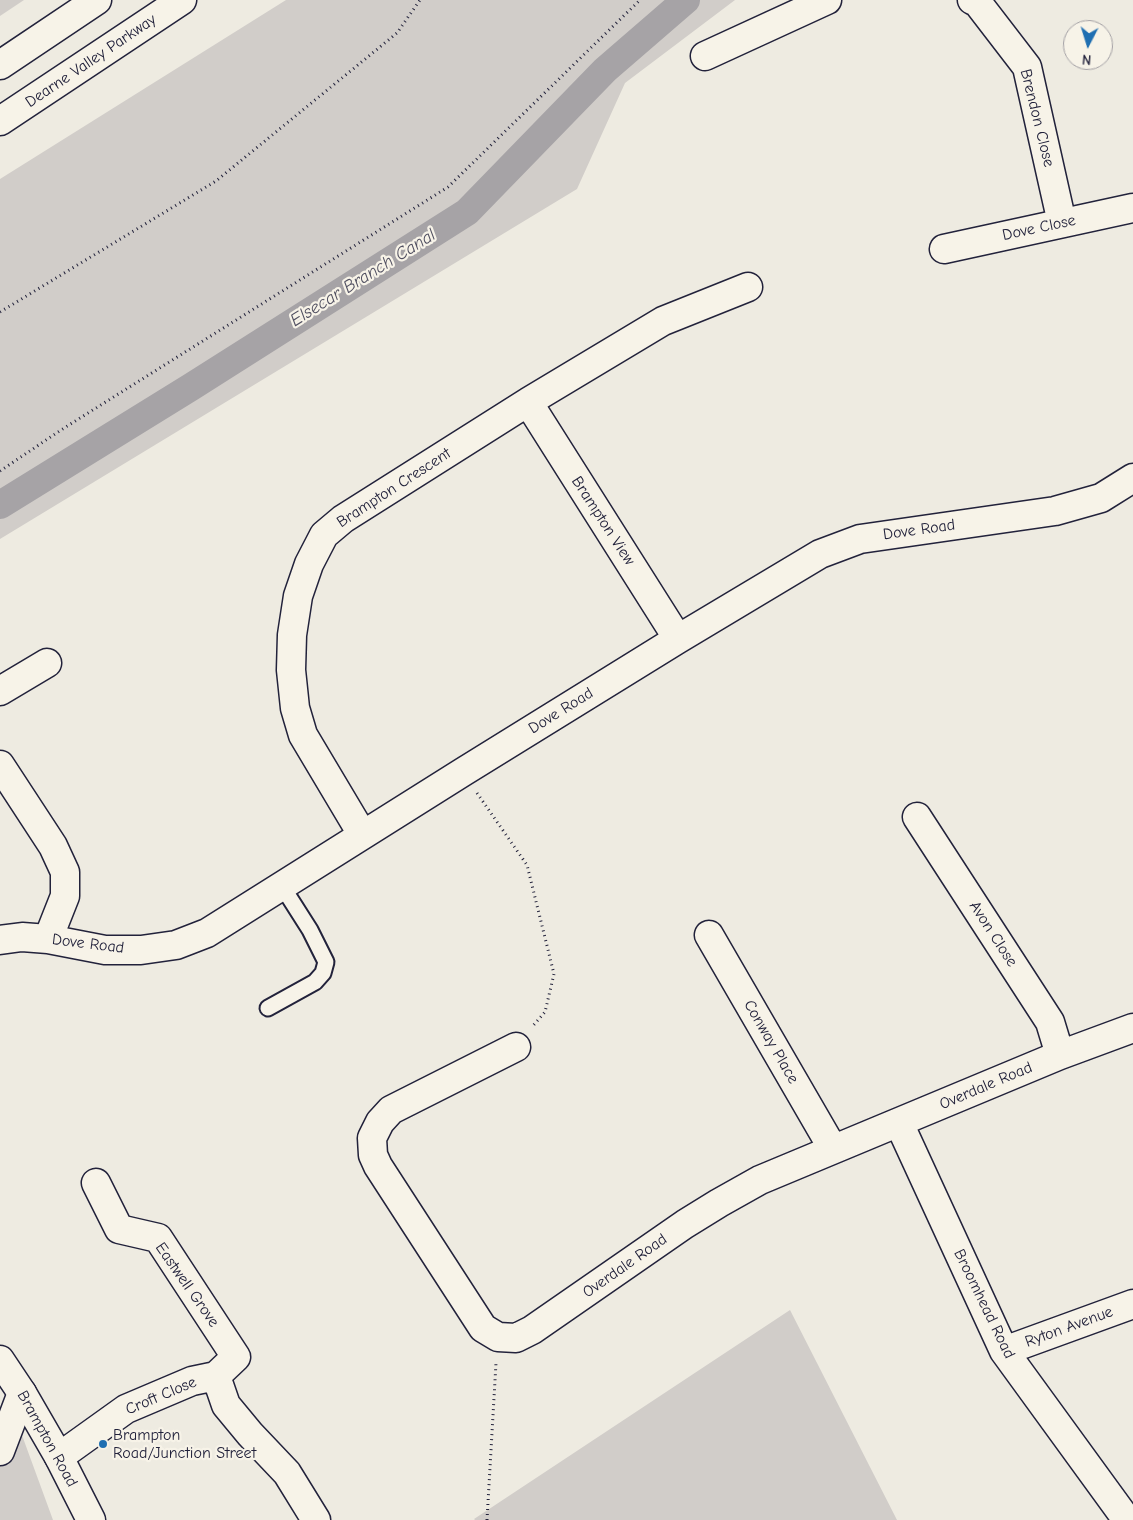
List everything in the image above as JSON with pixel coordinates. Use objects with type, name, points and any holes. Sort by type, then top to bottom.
[{"type":"main road","points":[[0,65],[97,0]]},
{"type":"main road","name":"Dearne Valley Parkway","points":[[0,121],[182,0]]},
{"type":"main road","points":[[705,56],[827,0]]},
{"type":"main road","name":"Brendon Close","points":[[977,1],[1027,67],[1062,223]]},
{"type":"main road","name":"Dove Close","points":[[944,249],[1133,208]]},
{"type":"main road","name":"Brampton Crescent","points":[[362,834],[303,735],[295,708],[291,670],[292,635],[298,596],[310,564],[324,535],[343,519],[528,402],[663,321],[748,287]]},
{"type":"main road","name":"Brampton View","points":[[528,402],[678,639]]},
{"type":"main road","name":"Dove Road","points":[[0,940],[22,937],[48,939],[105,950],[140,950],[176,945],[207,933],[362,834],[678,639],[820,554],[860,539],[1056,511],[1101,498],[1133,478]]},
{"type":"main road","points":[[0,691],[47,663]]},
{"type":"main road","points":[[0,765],[53,846],[64,872],[65,896],[48,939]]},
{"type":"main road","name":"Avon Close","points":[[917,817],[1050,1022],[1060,1055]]},
{"type":"main road","name":"Conway Place","points":[[709,935],[833,1149]]},
{"type":"main road","name":"Overdale Road","points":[[498,1337],[516,1338],[532,1330],[719,1203],[760,1180],[1060,1055],[1133,1028]]},
{"type":"main road","points":[[498,1337],[483,1328],[378,1166],[373,1154],[372,1138],[380,1122],[391,1110],[516,1047]]},
{"type":"main road","name":"Broomhead Road","points":[[899,1123],[1004,1351],[1126,1520]]},
{"type":"main road","name":"Eastwell Grove","points":[[96,1183],[120,1229],[158,1238],[236,1357],[216,1376]]},
{"type":"main road","name":"Ryton Avenue","points":[[1004,1351],[1133,1304]]},
{"type":"main road","name":"Brampton Road","points":[[0,1360],[22,1393],[59,1457],[91,1520]]},
{"type":"main road","points":[[216,1376],[226,1405],[287,1473],[316,1520]]},
{"type":"main road","name":"Croft Close","points":[[59,1457],[126,1409],[192,1380],[216,1376]]},
{"type":"main road","points":[[0,1450],[22,1393]]},
{"type":"lane","points":[[268,1008],[315,982],[323,973],[326,962],[310,930],[282,886]]},
{"type":"path","points":[[0,312],[216,181],[397,33],[420,0]]},
{"type":"path","points":[[0,471],[61,430],[448,186],[640,0]]},
{"type":"path","points":[[463,772],[527,865],[554,974],[545,1012],[516,1047]]},
{"type":"path","points":[[486,1520],[498,1337]]},
{"type":"shaded area","points":[[0,0],[24,0],[0,16]]},
{"type":"shaded area","points":[[286,0],[735,0],[625,83],[577,189],[0,539],[0,179]]},
{"type":"shaded area","points":[[790,1310],[897,1520],[474,1519]]},
{"type":"shaded area","points":[[8,1397],[53,1520],[0,1520],[0,1418]]},
{"type":"waterway","name":"Elsecar Branch Canal","points":[[0,505],[191,387],[467,212],[605,70],[686,0]]},
{"type":"place","name":"Brampton Road/Junction Street","points":[[103,1444]]}]
